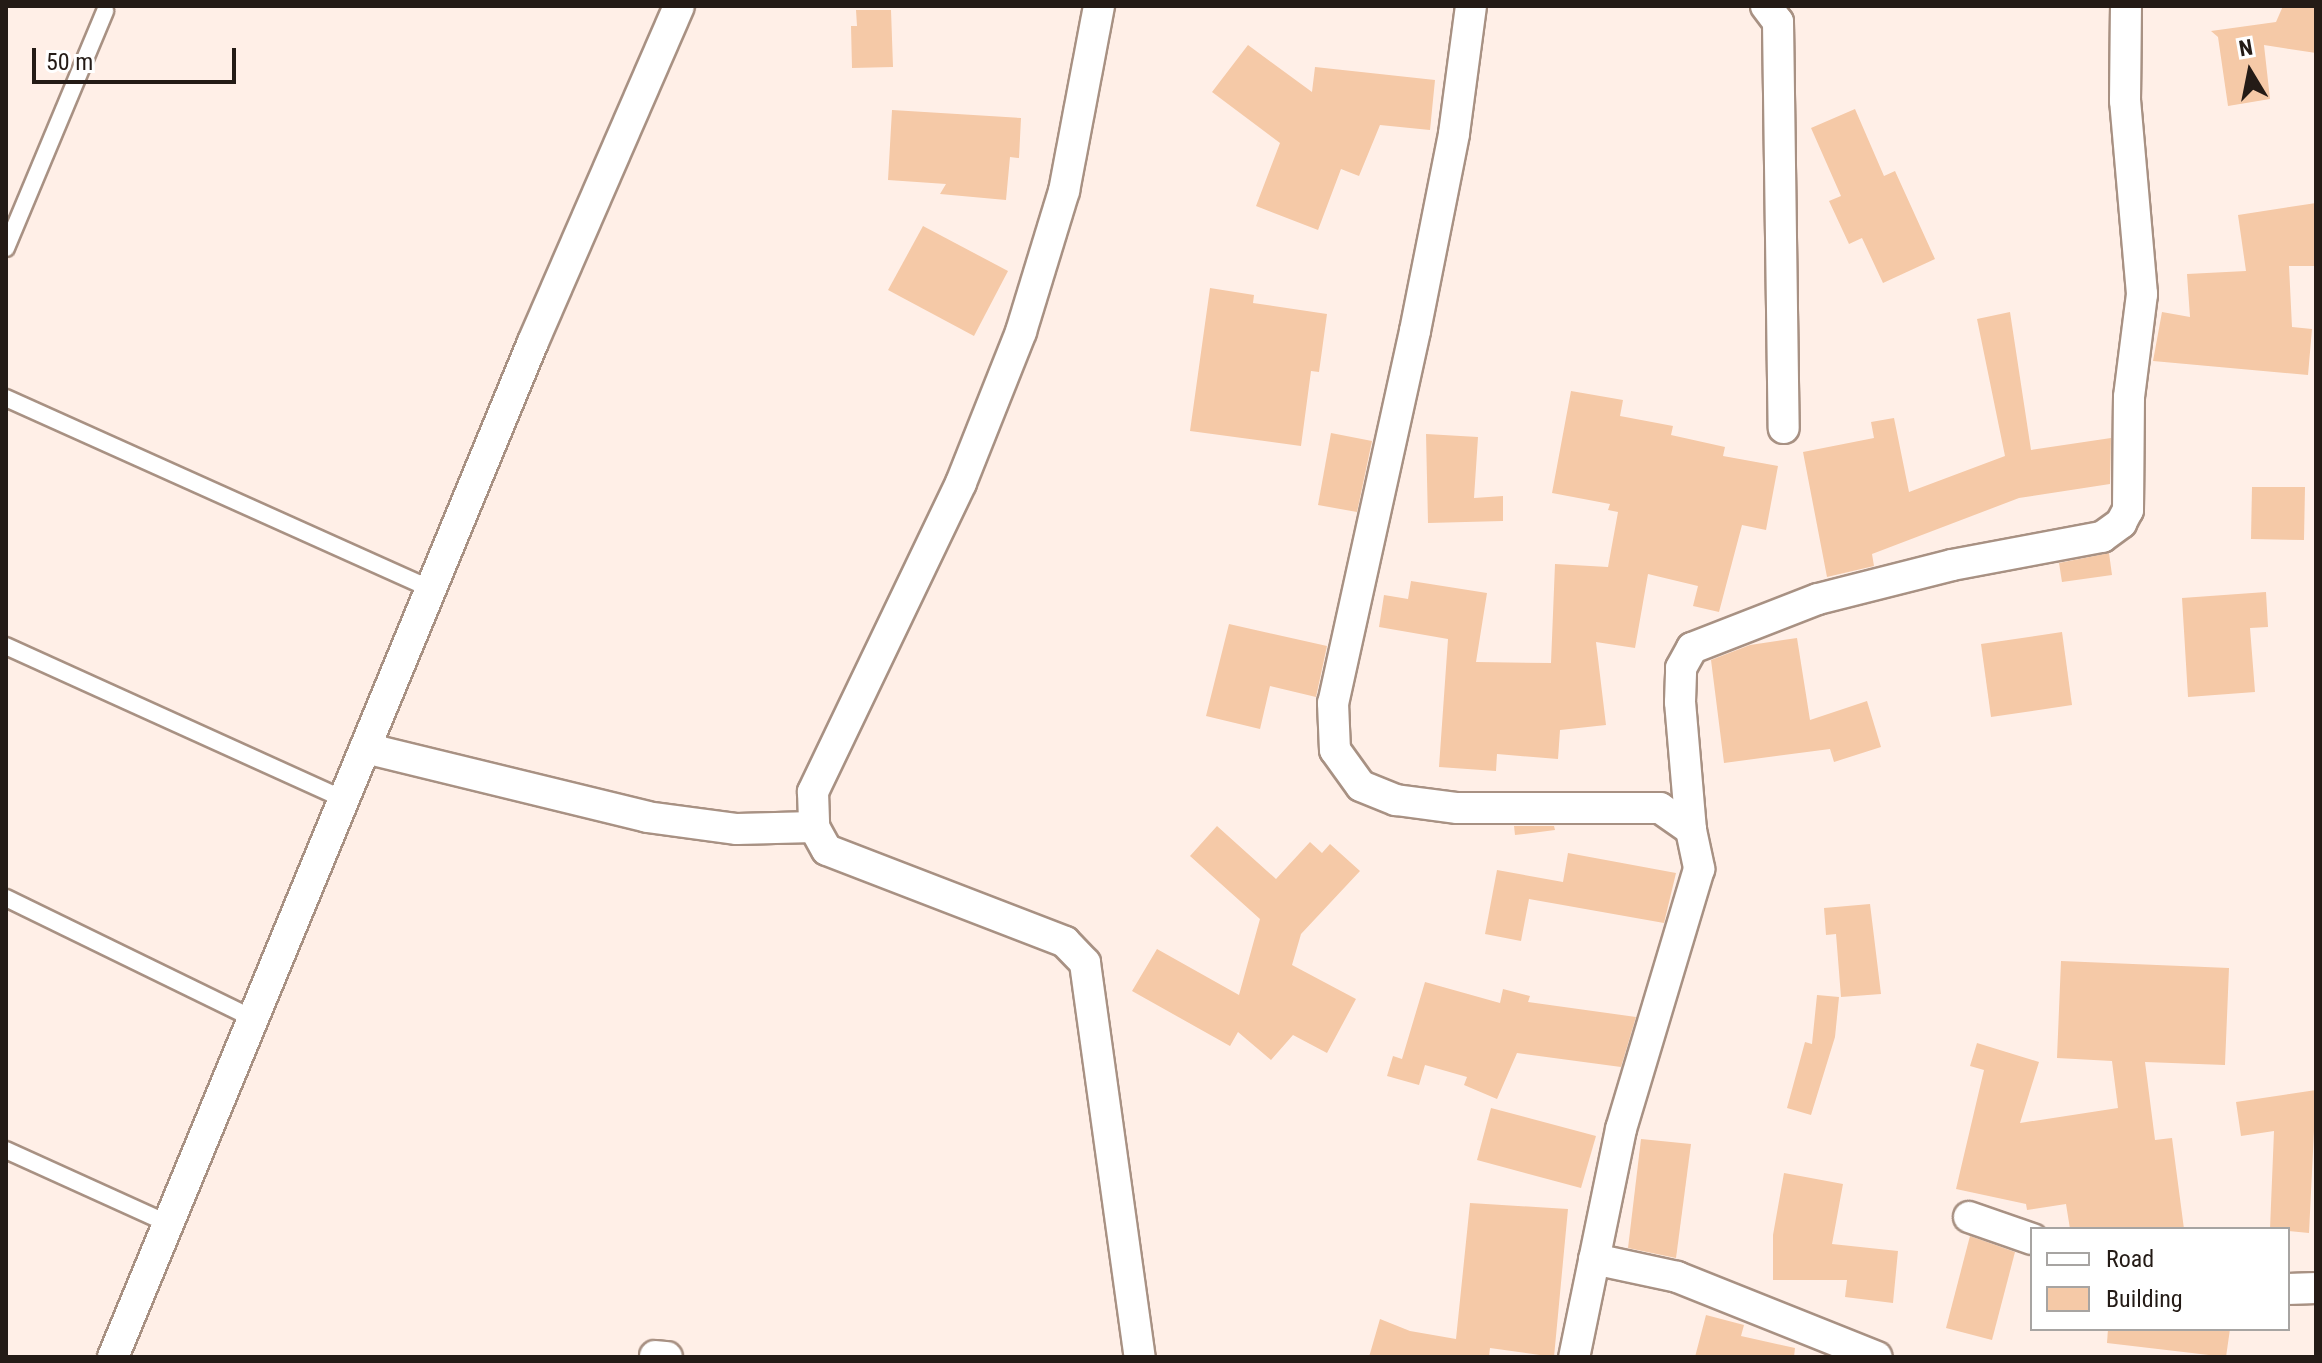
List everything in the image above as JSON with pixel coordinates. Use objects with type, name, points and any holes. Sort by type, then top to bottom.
[{"type":"street","points":[[113,1357],[431,589],[679,6]]},
{"type":"street","points":[[1099,6],[1064,191],[1021,332],[961,483],[813,792],[814,827],[827,850],[1065,942],[1085,963],[1140,1357]]},
{"type":"street","points":[[1471,6],[1454,134],[1333,703],[1335,750],[1361,786],[1396,800],[1457,808],[1660,808],[1691,830]]},
{"type":"street","points":[[1766,6],[1778,22],[1784,428]]},
{"type":"street","points":[[1574,1357],[1621,1129],[1699,869],[1691,830],[1680,702],[1681,668],[1692,648],[1818,599],[2074,538],[2102,537],[2121,523],[2128,510],[2129,397],[2142,294],[2125,101],[2126,6]]},
{"type":"street","points":[[365,748],[647,817],[737,829],[814,827]]},
{"type":"street","points":[[1969,1217],[2030,1238]]},
{"type":"street","points":[[1594,1259],[1677,1277],[1877,1357]]},
{"type":"street","points":[[2290,1289],[2316,1288]]},
{"type":"lane","points":[[6,248],[105,11]]},
{"type":"lane","points":[[6,398],[431,589]]},
{"type":"lane","points":[[6,646],[344,799]]},
{"type":"lane","points":[[6,898],[254,1019]]},
{"type":"lane","points":[[6,1150],[169,1224]]},
{"type":"building","points":[[2283,6],[2316,6],[2316,53],[2264,45],[2270,99],[2228,106],[2218,37],[2211,31],[2276,22]]},
{"type":"building","points":[[856,10],[891,10],[893,67],[852,68],[851,26],[857,26]]},
{"type":"building","points":[[1248,45],[1312,92],[1315,67],[1435,80],[1430,130],[1380,125],[1359,176],[1341,169],[1318,230],[1256,206],[1280,143],[1212,92]]},
{"type":"building","points":[[1855,109],[1884,176],[1895,171],[1935,259],[1883,283],[1862,238],[1849,244],[1829,201],[1841,196],[1811,128]]},
{"type":"building","points":[[892,110],[1021,118],[1019,158],[1010,157],[1006,200],[940,194],[946,184],[888,180]]},
{"type":"building","points":[[2316,203],[2316,266],[2289,266],[2292,327],[2312,329],[2308,375],[2153,361],[2162,312],[2190,317],[2187,274],[2246,271],[2238,215]]},
{"type":"building","points":[[923,226],[1008,271],[974,336],[888,290]]},
{"type":"building","points":[[1210,288],[1254,295],[1253,303],[1327,314],[1319,372],[1311,371],[1301,446],[1190,431]]},
{"type":"building","points":[[2010,312],[2031,450],[2111,438],[2110,484],[2019,498],[1872,554],[1874,566],[1827,577],[1803,452],[1874,438],[1871,422],[1894,418],[1909,492],[2005,456],[1977,319]]},
{"type":"building","points":[[1571,391],[1623,400],[1620,416],[1673,426],[1671,435],[1725,447],[1723,456],[1778,466],[1766,530],[1742,525],[1719,612],[1693,606],[1698,586],[1648,574],[1635,648],[1596,642],[1606,725],[1560,730],[1558,759],[1497,754],[1496,771],[1439,767],[1448,639],[1379,627],[1384,595],[1408,599],[1411,581],[1487,593],[1476,662],[1551,663],[1555,564],[1608,567],[1618,512],[1608,510],[1610,504],[1552,493]]},
{"type":"building","points":[[1331,433],[1372,441],[1357,512],[1318,505]]},
{"type":"building","points":[[1426,434],[1478,437],[1474,498],[1503,496],[1503,521],[1428,523]]},
{"type":"building","points":[[2252,487],[2305,487],[2304,540],[2251,539]]},
{"type":"building","points":[[2109,553],[2112,575],[2062,582],[2059,563]]},
{"type":"building","points":[[2266,592],[2268,627],[2250,628],[2255,692],[2188,697],[2182,598]]},
{"type":"building","points":[[1229,624],[1327,646],[1316,697],[1270,686],[1260,729],[1206,716]]},
{"type":"building","points":[[2062,632],[2072,705],[1991,717],[1981,644]]},
{"type":"building","points":[[1797,638],[1810,720],[1867,701],[1881,747],[1834,762],[1830,749],[1724,763],[1711,660],[1750,645]]},
{"type":"building","points":[[1217,826],[1276,879],[1310,842],[1322,853],[1330,844],[1360,871],[1301,934],[1292,965],[1356,999],[1327,1053],[1293,1035],[1271,1060],[1238,1032],[1230,1046],[1132,991],[1157,949],[1239,995],[1260,919],[1190,856]]},
{"type":"building","points":[[1514,826],[1554,826],[1555,830],[1515,835]]},
{"type":"building","points":[[1568,853],[1676,873],[1664,923],[1529,899],[1521,941],[1485,934],[1497,870],[1563,882]]},
{"type":"building","points":[[1870,904],[1881,994],[1841,997],[1836,934],[1826,935],[1824,908]]},
{"type":"building","points":[[2061,961],[2229,968],[2225,1065],[2145,1062],[2155,1140],[2172,1138],[2184,1227],[2070,1227],[2066,1204],[2027,1210],[2026,1204],[1956,1189],[1984,1070],[1970,1066],[1977,1043],[2039,1062],[2020,1123],[2118,1108],[2112,1061],[2057,1058]]},
{"type":"building","points":[[1425,982],[1500,1003],[1503,989],[1530,996],[1528,1002],[1636,1017],[1621,1067],[1517,1053],[1497,1099],[1464,1085],[1467,1077],[1425,1065],[1419,1085],[1387,1076],[1393,1056],[1402,1059]]},
{"type":"building","points":[[1817,995],[1839,997],[1835,1037],[1811,1115],[1787,1108],[1805,1042],[1812,1044]]},
{"type":"building","points":[[2316,1090],[2309,1233],[2290,1231],[2290,1227],[2270,1227],[2274,1131],[2241,1136],[2236,1102]]},
{"type":"building","points":[[1491,1108],[1596,1136],[1581,1188],[1477,1160]]},
{"type":"building","points":[[1641,1139],[1691,1144],[1676,1258],[1628,1248]]},
{"type":"building","points":[[1784,1173],[1843,1184],[1832,1244],[1898,1251],[1893,1303],[1845,1297],[1847,1280],[1773,1280],[1773,1235]]},
{"type":"building","points":[[1470,1203],[1568,1209],[1554,1357],[1490,1348],[1489,1357],[1369,1357],[1380,1319],[1410,1331],[1456,1339]]},
{"type":"building","points":[[1970,1236],[2015,1252],[1992,1340],[1946,1328]]},
{"type":"building","points":[[1706,1315],[1744,1325],[1741,1336],[1795,1348],[1794,1357],[1695,1357]]},
{"type":"building","points":[[2108,1331],[2230,1331],[2226,1357],[2107,1343]]}]
